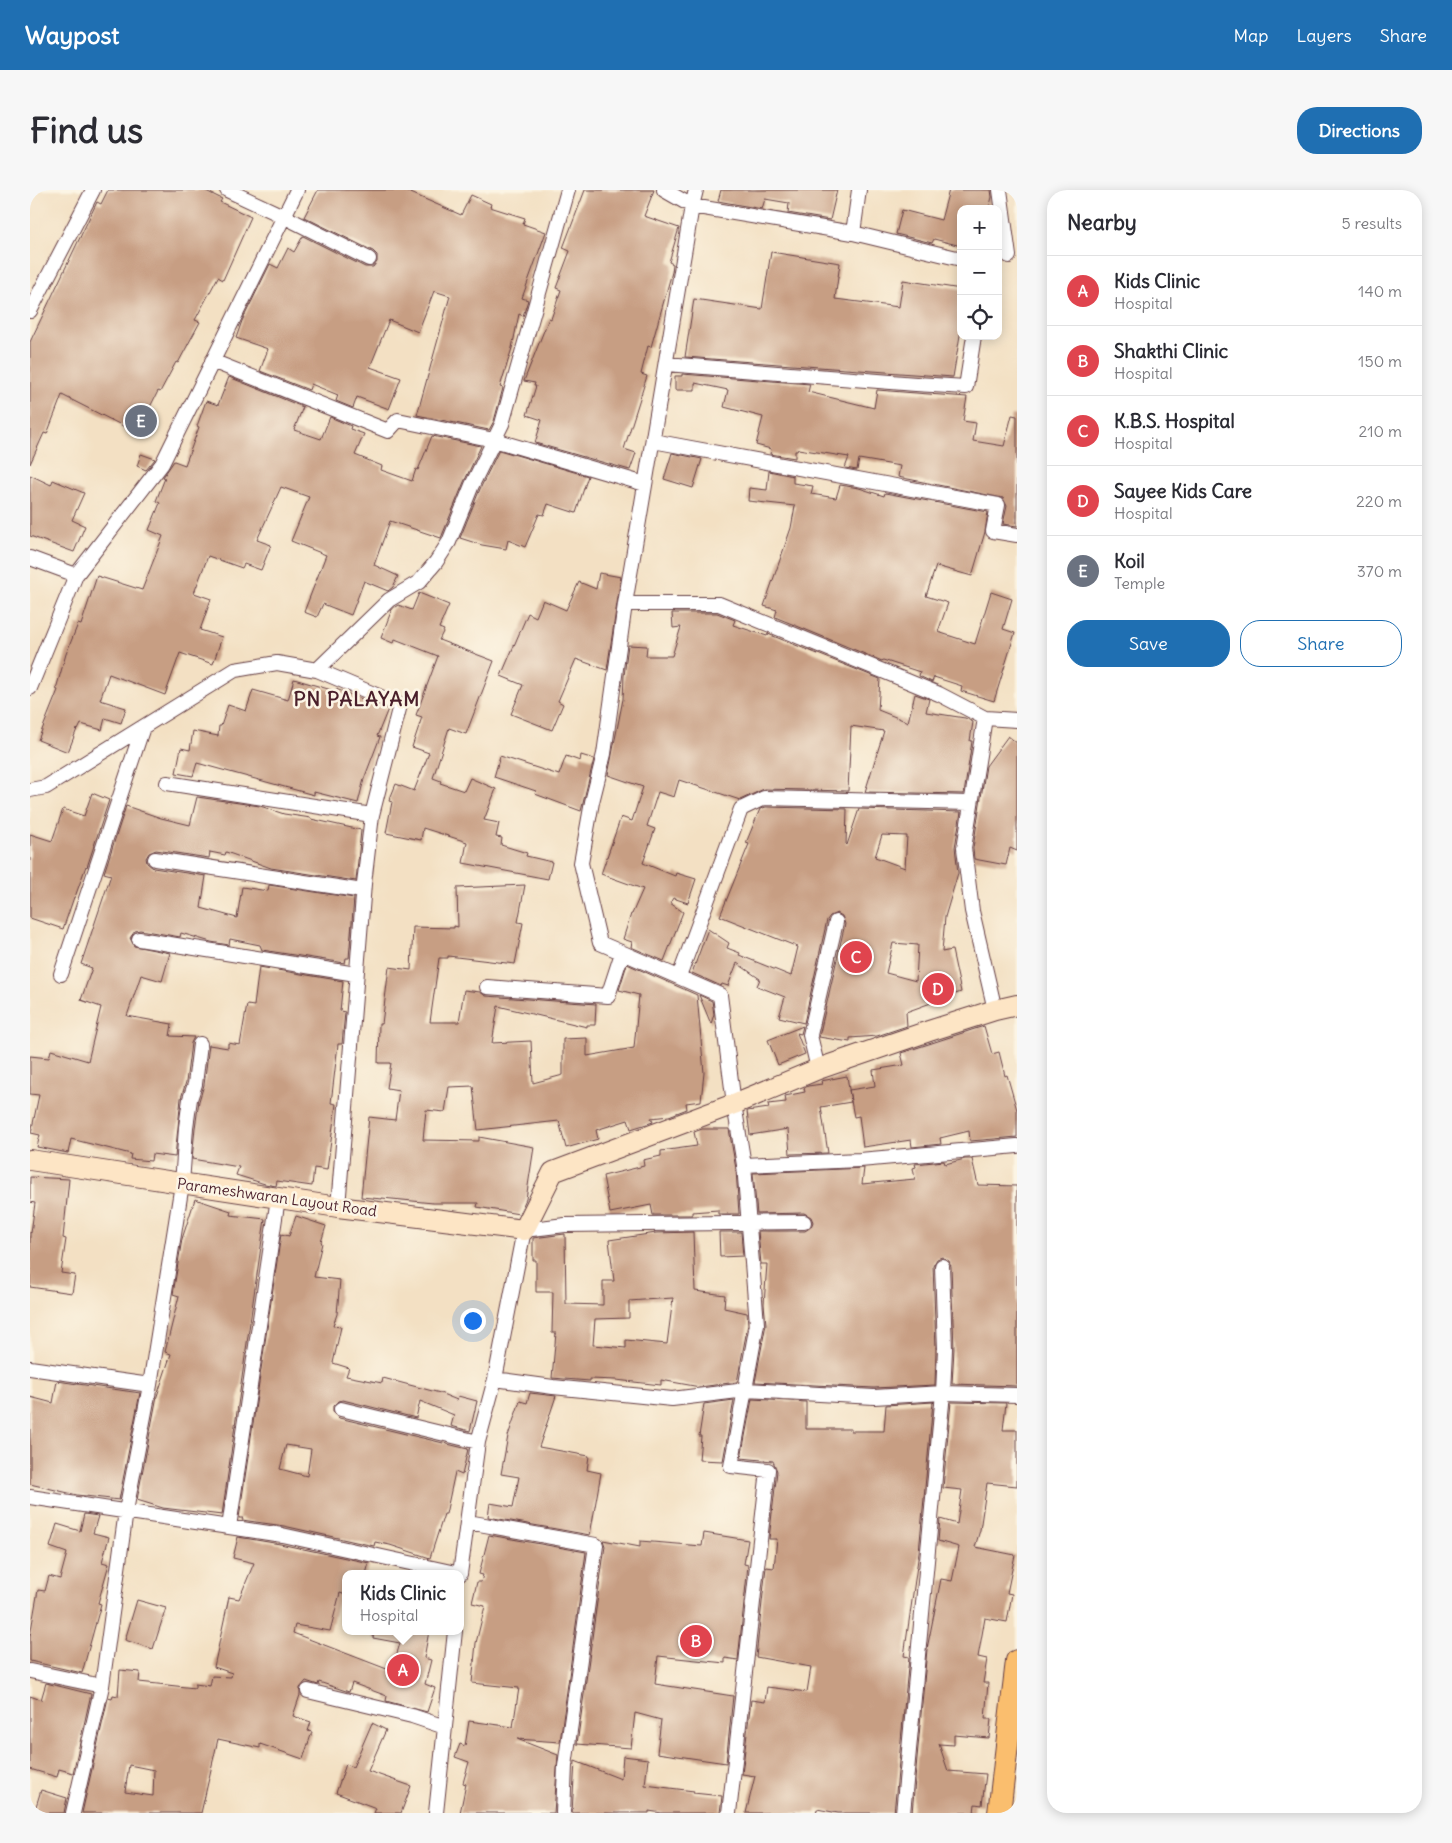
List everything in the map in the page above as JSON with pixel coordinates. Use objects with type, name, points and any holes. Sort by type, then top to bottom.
[{"type":"main road","points":[[999,1813],[1017,1660]]},
{"type":"street","points":[[30,312],[93,190]]},
{"type":"street","points":[[227,190],[369,259]]},
{"type":"street","points":[[30,688],[76,575],[162,464],[297,190]]},
{"type":"street","points":[[317,670],[389,600],[419,582],[436,562],[449,542],[472,485],[502,424],[512,395],[568,190]]},
{"type":"street","points":[[664,190],[692,206],[853,233],[957,258]]},
{"type":"street","points":[[696,190],[625,604],[604,754],[592,802],[581,863],[600,943],[720,995],[744,1164],[758,1324],[731,1466],[768,1470],[728,1813]]},
{"type":"street","points":[[853,233],[859,190]]},
{"type":"street","points":[[1000,190],[1008,258]]},
{"type":"street","points":[[666,364],[966,387],[973,340]]},
{"type":"street","points":[[212,361],[388,431],[398,420],[494,440],[645,484]]},
{"type":"street","points":[[653,441],[998,505],[993,531],[1017,535]]},
{"type":"street","points":[[30,558],[76,575]]},
{"type":"street","points":[[625,604],[719,604],[939,694],[985,718],[1017,720]]},
{"type":"street","points":[[30,790],[46,787],[235,670],[277,663],[317,670],[400,705],[372,816],[363,891],[338,1207]]},
{"type":"street","points":[[985,718],[964,848],[972,911],[995,1010]]},
{"type":"street","points":[[61,974],[143,727]]},
{"type":"street","points":[[167,784],[372,816]]},
{"type":"street","points":[[679,977],[740,809],[764,798],[970,803]]},
{"type":"street","points":[[156,858],[363,891]]},
{"type":"street","points":[[818,1070],[810,1035],[836,922]]},
{"type":"street","points":[[139,939],[356,974]]},
{"type":"street","points":[[487,987],[608,996],[622,953]]},
{"type":"street","points":[[461,1570],[478,1442],[495,1379],[524,1230],[553,1172],[734,1104],[818,1070],[995,1010],[1017,1005]]},
{"type":"street","points":[[74,1813],[102,1686],[126,1511],[150,1385],[182,1184],[186,1127],[190,1099],[195,1084],[200,1044]]},
{"type":"street","points":[[744,1164],[860,1160],[1017,1146]]},
{"type":"street","name":"Parameshwaran Layout Road","points":[[30,1160],[338,1207],[524,1230]]},
{"type":"street","points":[[229,1527],[278,1198]]},
{"type":"street","points":[[524,1230],[565,1225],[804,1222]]},
{"type":"street","points":[[903,1813],[943,1393],[945,1349],[942,1266]]},
{"type":"street","points":[[30,1368],[150,1385]]},
{"type":"street","points":[[495,1379],[672,1399],[746,1390],[874,1397],[943,1393],[1017,1395]]},
{"type":"street","points":[[340,1410],[478,1442]]},
{"type":"street","points":[[30,1497],[282,1535],[442,1570]]},
{"type":"street","points":[[468,1522],[596,1545],[565,1766],[563,1813]]},
{"type":"street","points":[[436,1813],[454,1635]]},
{"type":"street","points":[[30,1671],[102,1686]]},
{"type":"street","points":[[308,1691],[412,1716],[445,1727]]},
{"type":"building","points":[[108,190],[204,190],[222,199],[220,202],[251,217],[223,280],[218,277],[195,320],[200,322],[178,363],[176,362],[160,392],[158,391],[137,433],[62,395],[47,434],[44,433],[30,464],[30,342],[97,202],[101,204]]},
{"type":"building","points":[[318,190],[404,190],[461,215],[471,195],[491,204],[490,207],[525,218],[523,224],[546,232],[522,298],[528,300],[523,316],[519,314],[512,348],[500,387],[503,388],[494,421],[489,430],[417,415],[450,296],[434,291],[418,332],[389,320],[370,367],[401,378],[389,409],[357,397],[353,408],[336,401],[338,395],[311,384],[309,390],[260,371],[268,349],[236,338],[242,321],[270,264],[278,268],[288,248],[294,252],[303,236],[365,267],[373,267],[377,262],[377,255],[373,251],[304,217]]},
{"type":"building","points":[[585,190],[654,190],[644,216],[679,228],[669,262],[673,264],[672,272],[651,347],[648,346],[641,374],[647,376],[624,449],[636,453],[630,470],[535,443],[542,420],[527,415],[536,386],[534,386],[535,383],[524,381],[549,318],[551,319],[561,290],[556,288],[570,251],[563,248]]},
{"type":"building","points":[[721,190],[837,190],[830,220],[788,213],[789,203],[765,199],[762,209],[718,201]]},
{"type":"building","points":[[949,190],[991,190],[990,205],[957,205],[957,245],[934,239],[932,243],[896,234],[902,210],[941,220]]},
{"type":"building","points":[[771,252],[840,263],[835,299],[899,307],[903,280],[957,288],[957,340],[959,340],[953,377],[685,357],[694,299],[762,309]]},
{"type":"building","points":[[682,374],[810,384],[808,392],[874,408],[877,390],[967,397],[963,421],[976,423],[973,441],[1004,446],[1012,415],[1017,416],[1017,526],[1003,524],[1007,506],[1003,498],[898,477],[900,466],[859,459],[857,470],[845,468],[849,457],[798,449],[795,451],[795,458],[770,454],[771,449],[756,445],[763,417],[724,407],[728,390],[695,383],[695,390],[675,390],[675,376],[682,376]]},
{"type":"building","points":[[229,377],[303,407],[294,430],[321,439],[330,417],[351,426],[350,429],[364,434],[355,455],[382,466],[381,470],[412,481],[432,436],[481,446],[441,538],[390,521],[374,565],[398,576],[393,587],[388,591],[364,581],[351,615],[323,604],[317,617],[304,612],[326,555],[291,541],[309,497],[281,487],[257,540],[271,545],[261,570],[244,564],[242,568],[208,556],[194,593],[211,599],[200,630],[222,637],[213,664],[180,653],[165,695],[109,674],[100,700],[126,708],[121,723],[105,718],[102,730],[81,724],[77,729],[68,752],[38,740],[58,690],[56,689],[66,654],[78,624],[81,625],[97,576],[142,590],[163,536],[149,530],[160,503],[156,501],[165,478],[163,477],[174,461],[185,465],[206,401],[218,405]]},
{"type":"building","points":[[499,450],[588,476],[576,513],[548,504],[544,515],[539,514],[525,547],[508,540],[506,549],[482,545],[460,538],[480,489]]},
{"type":"building","points":[[672,453],[702,459],[693,488],[664,479]]},
{"type":"building","points":[[141,454],[155,459],[146,470],[137,466]]},
{"type":"building","points":[[769,471],[793,476],[793,483],[813,486],[811,494],[836,498],[840,485],[859,488],[884,496],[885,493],[988,512],[985,532],[972,576],[936,566],[926,596],[948,603],[938,632],[975,644],[991,592],[1012,599],[1003,629],[1015,633],[994,701],[961,691],[962,686],[934,677],[932,682],[919,676],[920,672],[882,661],[775,617],[777,610],[764,606],[791,528],[795,506],[748,501],[749,488],[767,490]]},
{"type":"building","points":[[30,475],[51,485],[53,480],[84,493],[72,520],[85,526],[74,552],[30,536]]},
{"type":"building","points":[[599,573],[621,577],[607,670],[576,659],[558,701],[563,704],[552,730],[511,714],[523,685],[501,676],[528,613],[536,617],[543,600],[566,610],[579,582],[596,589]]},
{"type":"building","points":[[419,593],[449,605],[439,628],[444,630],[439,640],[494,661],[466,734],[449,728],[433,778],[441,781],[440,783],[464,791],[470,778],[496,789],[484,820],[499,823],[496,837],[502,838],[501,845],[527,853],[526,856],[552,862],[548,879],[463,863],[467,842],[423,828],[421,840],[386,833],[392,802],[389,801],[396,784],[414,791],[429,753],[412,747],[422,717],[416,715],[438,656],[395,639],[393,643],[381,638],[392,609],[398,605],[412,610]]},
{"type":"building","points":[[672,613],[717,613],[735,620],[733,625],[767,636],[768,634],[880,679],[878,710],[908,722],[915,694],[929,699],[926,712],[965,718],[973,722],[964,794],[865,792],[884,731],[851,726],[848,791],[764,789],[740,800],[679,780],[674,797],[658,792],[647,826],[655,829],[643,863],[675,876],[676,873],[696,879],[688,903],[673,898],[670,903],[683,912],[664,961],[631,947],[632,942],[623,939],[631,914],[643,889],[601,874],[621,817],[632,821],[643,787],[608,775],[623,699],[628,645],[647,646],[646,656],[672,656],[681,627],[673,628]]},
{"type":"building","points":[[294,679],[335,691],[336,689],[388,709],[377,736],[380,737],[364,779],[358,803],[314,792],[314,795],[197,763],[193,776],[176,773],[181,748],[190,750],[193,731],[218,736],[219,726],[221,726],[228,705],[246,711],[253,690],[288,700]]},
{"type":"building","points":[[1008,736],[1017,743],[1017,851],[1010,848],[1006,865],[974,859],[973,848],[986,766]]},
{"type":"building","points":[[581,755],[594,759],[581,811],[535,794],[536,791],[494,777],[500,756],[559,775],[566,756],[580,761]]},
{"type":"building","points":[[92,793],[109,800],[87,867],[63,929],[30,918],[30,834],[52,841],[63,809],[84,816]]},
{"type":"building","points":[[197,797],[260,806],[284,814],[311,818],[361,830],[356,881],[271,868],[226,852],[225,855],[210,852],[209,858],[156,850],[149,853],[146,858],[147,863],[153,868],[206,876],[201,908],[237,918],[242,887],[268,891],[269,885],[354,898],[349,958],[346,958],[345,963],[262,950],[260,945],[230,939],[229,945],[181,933],[180,937],[140,930],[135,931],[130,938],[134,946],[170,953],[162,981],[141,975],[127,1016],[172,1024],[170,1036],[194,1037],[191,1043],[186,1082],[181,1098],[175,1157],[152,1154],[151,1161],[130,1159],[131,1154],[71,1139],[68,1153],[37,1147],[40,1135],[31,1133],[39,1095],[30,1094],[30,1056],[49,1058],[51,1050],[88,1061],[101,1007],[81,1000],[92,968],[81,964],[111,875],[104,873],[126,806],[161,818],[190,825]]},
{"type":"building","points":[[766,807],[847,809],[847,845],[859,809],[961,812],[955,847],[958,873],[945,917],[942,952],[952,950],[961,992],[906,1012],[907,1026],[877,1036],[850,1038],[850,1042],[819,1037],[845,924],[842,916],[837,913],[830,916],[827,920],[804,1023],[779,1017],[785,997],[757,986],[760,979],[737,963],[728,986],[722,984],[721,986],[692,973],[708,929],[729,943],[727,948],[740,953],[739,955],[791,976],[798,947],[720,916],[749,844],[746,843],[760,809]],"holes":[[[882,835],[907,836],[905,868],[875,857]],[[893,943],[918,945],[916,981],[886,973]]]},
{"type":"building","points":[[525,885],[518,922],[523,923],[515,964],[448,956],[448,958],[439,958],[430,1022],[459,1022],[464,990],[480,992],[486,996],[596,1004],[595,1025],[587,1025],[587,1027],[498,1006],[492,1043],[531,1041],[533,1083],[563,1075],[563,1039],[587,1038],[587,1056],[634,1048],[639,995],[619,990],[627,964],[697,995],[704,1073],[701,1101],[686,1103],[687,1109],[669,1116],[651,1118],[653,1122],[631,1129],[628,1120],[596,1130],[598,1139],[566,1148],[559,1121],[478,1130],[473,1086],[449,1087],[445,1112],[426,1110],[423,1140],[479,1141],[479,1137],[534,1147],[526,1199],[519,1214],[477,1207],[478,1203],[433,1203],[361,1197],[369,1117],[395,1120],[399,1090],[387,1088],[391,1063],[378,1063],[379,1024],[382,1024],[389,967],[411,970],[413,927],[458,927],[457,888]]},
{"type":"building","points":[[259,967],[343,981],[340,1011],[345,1012],[342,1044],[338,1044],[331,1103],[336,1104],[327,1170],[314,1168],[312,1186],[277,1181],[276,1186],[265,1184],[236,1175],[239,1167],[192,1159],[199,1101],[204,1085],[209,1045],[228,1048],[228,1043],[240,1045],[247,1005],[254,1006]]},
{"type":"building","points":[[699,995],[712,1001],[714,1014],[711,1024]]},
{"type":"building","points":[[803,1026],[801,1034],[797,1033],[805,1054],[778,1065],[768,1040]]},
{"type":"building","points":[[984,1026],[992,1054],[999,1052],[1005,1076],[1007,1075],[1017,1110],[1017,1137],[970,1141],[969,1131],[940,1138],[941,1144],[912,1147],[911,1140],[863,1147],[859,1116],[854,1117],[849,1090],[875,1086],[873,1070],[904,1065],[901,1053]]},
{"type":"building","points":[[847,1076],[851,1102],[821,1107],[828,1153],[790,1154],[788,1129],[750,1135],[747,1111],[769,1108],[768,1104],[786,1102],[785,1096],[805,1092],[804,1088],[808,1086],[822,1084],[821,1081]]},
{"type":"building","points":[[702,1129],[729,1129],[736,1169],[739,1214],[718,1214],[718,1210],[692,1212],[692,1215],[653,1215],[651,1205],[610,1213],[603,1176],[644,1166],[643,1160],[661,1156],[661,1151],[697,1146],[694,1132]]},
{"type":"building","points":[[972,1159],[978,1185],[1017,1186],[1017,1386],[952,1384],[954,1349],[951,1266],[949,1261],[942,1257],[937,1259],[933,1266],[936,1349],[935,1385],[874,1388],[755,1382],[766,1324],[764,1304],[767,1264],[761,1264],[758,1231],[805,1231],[811,1227],[813,1222],[811,1217],[804,1213],[757,1214],[753,1173],[864,1168],[862,1184],[915,1179],[913,1168],[916,1167],[915,1164],[944,1161],[945,1164]]},
{"type":"building","points":[[30,1177],[69,1179],[63,1238],[66,1239],[61,1273],[75,1275],[72,1293],[30,1287],[30,1232],[35,1203],[30,1202]]},
{"type":"building","points":[[195,1199],[231,1211],[230,1215],[265,1219],[222,1515],[163,1508],[137,1500],[157,1396],[171,1354],[165,1352],[179,1296],[173,1294],[182,1239]]},
{"type":"building","points":[[296,1216],[326,1226],[314,1277],[340,1280],[337,1314],[333,1326],[341,1327],[333,1363],[349,1368],[346,1376],[382,1383],[383,1378],[440,1393],[457,1400],[458,1396],[477,1401],[470,1431],[451,1426],[454,1415],[420,1401],[416,1418],[343,1400],[338,1401],[333,1406],[333,1412],[339,1418],[468,1449],[462,1475],[455,1472],[446,1514],[444,1514],[430,1558],[390,1545],[375,1542],[374,1546],[239,1518],[281,1234],[289,1236]],"holes":[[[286,1445],[311,1449],[307,1476],[280,1469]]]},
{"type":"building","points":[[693,1232],[695,1291],[725,1295],[724,1308],[747,1313],[748,1324],[737,1382],[700,1387],[661,1380],[661,1385],[616,1380],[590,1379],[590,1381],[552,1378],[556,1333],[552,1333],[553,1292],[536,1292],[536,1260],[533,1260],[533,1238],[565,1234],[566,1304],[603,1305],[603,1281],[614,1281],[609,1240],[656,1233]],"holes":[[[673,1298],[667,1344],[626,1340],[626,1348],[593,1345],[595,1319],[629,1318],[629,1301]]]},
{"type":"building","points":[[719,1232],[741,1232],[743,1256],[720,1257]]},
{"type":"building","points":[[57,1381],[140,1393],[119,1500],[77,1495],[30,1484],[30,1397],[53,1403]]},
{"type":"building","points":[[530,1393],[556,1396],[539,1447],[589,1456],[587,1470],[601,1473],[590,1535],[488,1517],[490,1503],[513,1507],[519,1477],[501,1474],[508,1436],[520,1401],[527,1403]]},
{"type":"building","points":[[752,1399],[806,1402],[806,1429],[851,1429],[851,1431],[884,1431],[886,1405],[933,1402],[919,1552],[904,1656],[909,1657],[894,1813],[838,1813],[817,1809],[816,1813],[746,1813],[755,1776],[742,1774],[751,1700],[765,1702],[767,1687],[807,1692],[811,1667],[756,1657],[766,1567],[774,1568],[777,1539],[769,1539],[777,1471],[773,1461],[741,1458]]},
{"type":"building","points":[[734,1400],[723,1461],[699,1460],[701,1436],[699,1436],[704,1404]]},
{"type":"building","points":[[951,1402],[1006,1403],[1003,1430],[1017,1430],[1017,1486],[987,1483],[980,1530],[975,1547],[1015,1555],[1007,1593],[1012,1594],[1007,1622],[985,1618],[978,1657],[987,1659],[983,1683],[988,1683],[985,1719],[991,1719],[989,1738],[954,1735],[954,1745],[939,1744],[948,1771],[986,1774],[982,1805],[975,1804],[974,1813],[912,1813],[927,1649],[941,1579],[952,1581],[959,1547],[938,1541],[940,1519],[957,1524],[962,1490],[943,1488]]},
{"type":"building","points":[[84,1514],[98,1516],[93,1533],[109,1537],[102,1562],[109,1564],[98,1603],[101,1604],[82,1673],[30,1661],[30,1636],[38,1590],[45,1591],[49,1576],[60,1579],[67,1553],[50,1547],[57,1524],[80,1531]]},
{"type":"building","points":[[704,1533],[748,1540],[744,1564],[748,1565],[738,1660],[725,1658],[725,1663],[658,1656],[655,1684],[733,1696],[726,1763],[657,1753],[661,1720],[635,1713],[631,1748],[577,1744],[605,1546],[603,1540],[640,1547],[640,1541],[702,1546]]},
{"type":"building","points":[[489,1535],[586,1552],[560,1742],[517,1739],[558,1755],[554,1813],[460,1813],[466,1784],[463,1783],[469,1762],[455,1757],[460,1744],[465,1746],[469,1721],[513,1727],[519,1688],[472,1683],[476,1643],[485,1606],[472,1603],[477,1582],[481,1582],[483,1575],[479,1574]]},
{"type":"building","points":[[238,1537],[369,1563],[367,1570],[342,1570],[342,1594],[340,1593],[330,1631],[295,1625],[293,1633],[392,1671],[400,1643],[373,1638],[373,1635],[428,1635],[424,1658],[431,1660],[425,1684],[435,1688],[427,1712],[386,1701],[387,1696],[352,1683],[349,1692],[319,1682],[318,1685],[306,1681],[300,1688],[300,1695],[293,1716],[311,1722],[308,1731],[312,1732],[303,1759],[260,1744],[260,1748],[218,1739],[201,1813],[82,1813],[108,1698],[112,1699],[113,1695],[118,1696],[120,1670],[140,1672],[139,1682],[195,1688],[195,1684],[210,1686],[212,1676],[231,1677],[232,1673],[214,1667],[229,1597],[239,1599],[254,1563],[233,1558]],"holes":[[[129,1765],[154,1770],[153,1796],[125,1792]]]},
{"type":"building","points":[[137,1600],[166,1608],[153,1649],[125,1640]]},
{"type":"building","points":[[46,1683],[91,1694],[73,1773],[59,1769],[57,1777],[30,1769],[30,1696],[41,1700]]},
{"type":"building","points":[[372,1723],[386,1730],[368,1771],[411,1786],[401,1813],[374,1813],[376,1808],[336,1793],[346,1764],[353,1767]]},
{"type":"building","points":[[623,1756],[648,1759],[645,1785],[722,1796],[720,1813],[662,1813],[649,1811],[649,1813],[572,1813],[575,1761],[621,1779]]},
{"type":"building","points":[[41,1790],[67,1798],[64,1813],[34,1813]]},
{"type":"place","name":"Koil","points":[[141,421]]},
{"type":"place","name":"K.B.S. Hospital","points":[[856,957]]},
{"type":"place","name":"Sayee Kids Care","points":[[938,989]]},
{"type":"place","name":"Shakthi Clinic","points":[[696,1641]]},
{"type":"place","name":"Kids Clinic","points":[[403,1670]]},
{"type":"district","name":"PN PALAYAM","points":[[357,698]]}]
